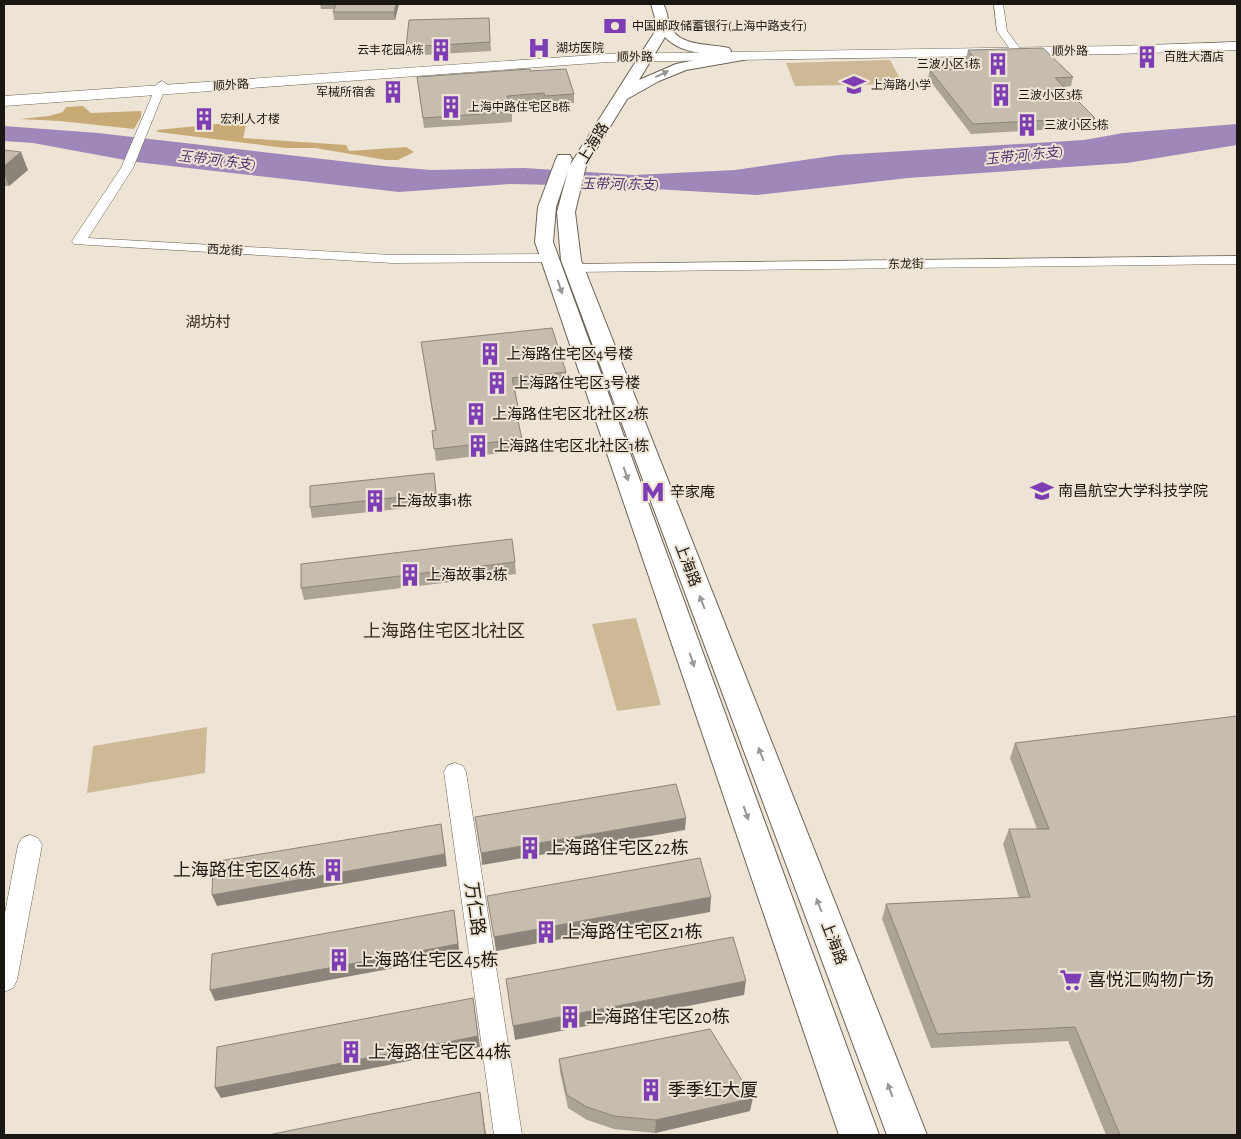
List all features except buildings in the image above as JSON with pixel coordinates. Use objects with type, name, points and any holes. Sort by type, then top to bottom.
[{"type":"main road","name":"上海路","points":[[639,55],[647,30],[648,20],[645,4]]},
{"type":"main road","points":[[657,4],[663,24],[672,38],[698,48],[727,51]]},
{"type":"main road","name":"上海路","points":[[556,209],[615,93],[639,55],[661,33],[663,24]]},
{"type":"main road","name":"顺外路","points":[[4,95],[161,87],[639,55],[727,51],[1014,47],[1237,41]]},
{"type":"main road","name":"顺外路","points":[[639,55],[1118,50],[1237,46]]},
{"type":"main road","points":[[615,93],[673,68],[747,55]]},
{"type":"main road","name":"顺外路","points":[[4,101],[161,87]]},
{"type":"main road","name":"上海路","points":[[562,263],[571,260],[556,209],[561,168],[570,147]]},
{"type":"main road","name":"上海路","points":[[562,263],[859,1135]]},
{"type":"main road","name":"上海路","points":[[562,263],[907,1135]]},
{"type":"street","points":[[998,4],[1002,31],[1014,47]]},
{"type":"street","name":"西龙街","points":[[161,87],[127,168],[79,241],[392,259],[562,263]]},
{"type":"street","name":"东龙街","points":[[562,263],[1237,260]]},
{"type":"street","name":"万仁路","points":[[455,772],[508,1135]]},
{"type":"street","points":[[4,980],[30,845]]},
{"type":"shaded area","points":[[890,60],[903,84],[795,86],[786,63]]},
{"type":"shaded area","points":[[83,106],[91,113],[141,111],[141,117],[134,129],[60,121],[19,119],[49,116],[63,112],[66,107]]},
{"type":"shaded area","points":[[247,121],[243,138],[346,145],[349,151],[406,147],[414,152],[398,160],[386,160],[315,148],[285,148],[158,132],[157,130]]},
{"type":"shaded area","points":[[636,618],[661,705],[617,711],[592,624]]},
{"type":"shaded area","points":[[207,727],[205,773],[87,793],[93,746]]},
{"type":"water","name":"玉带河(东支)","points":[[1237,124],[1237,145],[1127,163],[908,178],[757,195],[602,186],[511,184],[399,192],[136,162],[33,143],[4,141],[4,126],[98,133],[431,170],[524,168],[634,175],[735,170],[839,155],[1084,140],[1123,133]]},
{"type":"place","name":"中国邮政储蓄银行(上海中路支行)","points":[[615,26]]},
{"type":"place","name":"湖坊医院","points":[[539,48]]},
{"type":"place","name":"云丰花园A栋","points":[[441,50]]},
{"type":"place","name":"百胜大酒店","points":[[1147,57]]},
{"type":"place","name":"三波小区1栋","points":[[998,64]]},
{"type":"place","name":"上海路小学","points":[[854,85]]},
{"type":"place","name":"军械所宿舍","points":[[393,92]]},
{"type":"place","name":"三波小区3栋","points":[[1001,95]]},
{"type":"place","name":"上海中路住宅区B栋","points":[[451,107]]},
{"type":"place","name":"宏利人才楼","points":[[204,119]]},
{"type":"place","name":"三波小区5栋","points":[[1027,125]]},
{"type":"place","name":"上海路住宅区4号楼","points":[[490,354]]},
{"type":"place","name":"上海路住宅区3号楼","points":[[497,383]]},
{"type":"place","name":"上海路住宅区北社区2栋","points":[[476,414]]},
{"type":"place","name":"上海路住宅区北社区1栋","points":[[478,446]]},
{"type":"place","name":"南昌航空大学科技学院","points":[[1042,491]]},
{"type":"place","name":"辛家庵","points":[[653,492]]},
{"type":"place","name":"上海故事1栋","points":[[375,501]]},
{"type":"place","name":"上海故事2栋","points":[[410,575]]},
{"type":"place","name":"上海路住宅区22栋","points":[[530,848]]},
{"type":"place","name":"上海路住宅区46栋","points":[[333,870]]},
{"type":"place","name":"上海路住宅区21栋","points":[[546,932]]},
{"type":"place","name":"上海路住宅区45栋","points":[[339,960]]},
{"type":"place","name":"喜悦汇购物广场","points":[[1071,980]]},
{"type":"place","name":"上海路住宅区20栋","points":[[570,1017]]},
{"type":"place","name":"上海路住宅区44栋","points":[[351,1052]]},
{"type":"place","name":"季季红大厦","points":[[651,1090]]},
{"type":"district","name":"湖坊村","points":[[208,322]]},
{"type":"district","name":"上海路住宅区北社区","points":[[444,631]]}]
